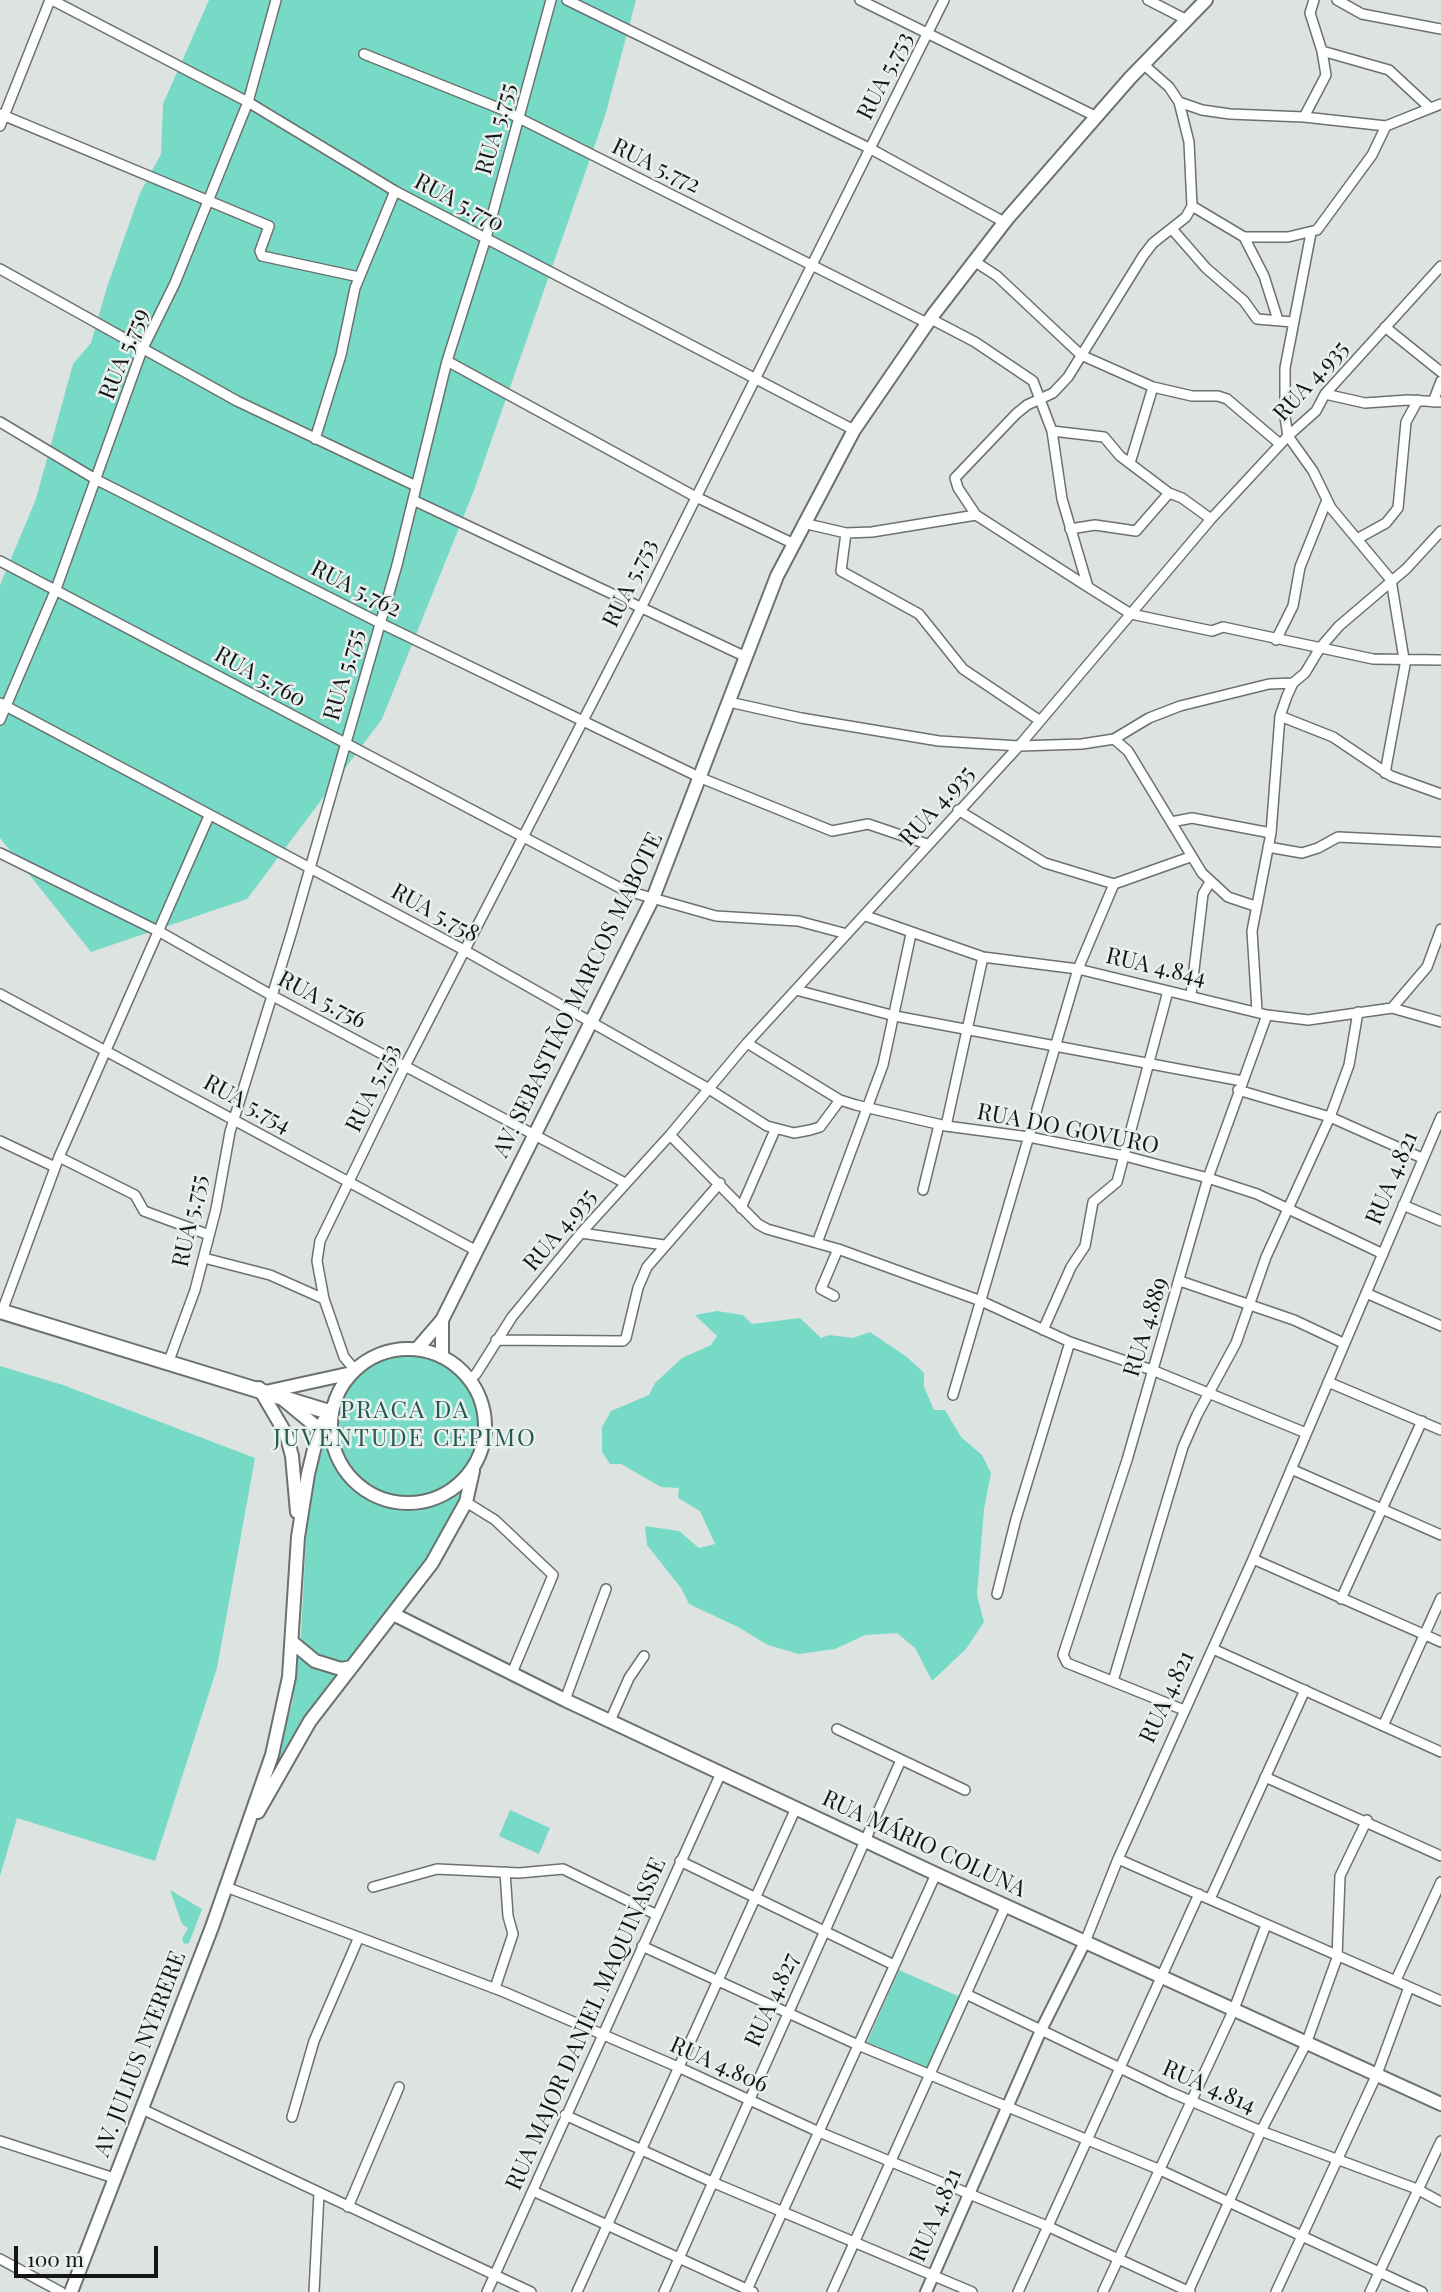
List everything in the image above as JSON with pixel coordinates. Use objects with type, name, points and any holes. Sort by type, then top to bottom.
[{"type":"main road","name":"AV. SEBASTIÃO MARCOS MABOTE","points":[[417,1349],[442,1320],[653,898],[766,603],[792,543],[854,429],[929,321],[1004,222],[1095,116],[1206,0]]},
{"type":"main road","points":[[1,1308],[170,1358],[264,1390],[332,1440]]},
{"type":"main road","points":[[1,1308],[332,1408]]},
{"type":"main road","name":"AV. SEBASTIÃO MARCOS MABOTE","points":[[442,1320],[442,1357]]},
{"type":"main road","points":[[264,1390],[353,1372],[384,1353],[417,1349],[442,1357],[456,1365],[470,1379],[480,1397],[485,1417],[485,1437],[477,1462],[453,1490],[435,1499],[397,1503],[361,1487],[347,1474],[337,1457],[332,1440],[332,1408],[353,1372]]},
{"type":"main road","points":[[264,1390],[280,1421],[291,1452],[298,1543]]},
{"type":"main road","name":"AV. JULIUS NYERERE","points":[[71,2292],[247,1831],[279,1731],[292,1642],[298,1543],[308,1474],[319,1429],[332,1408]]},
{"type":"main road","name":"AV. JULIUS NYERERE","points":[[247,1831],[310,1721],[396,1616],[432,1563],[466,1502],[477,1462]]},
{"type":"main road","name":"RUA MÁRIO COLUNA","points":[[396,1616],[565,1700],[936,1874],[1441,2104]]},
{"type":"main road","points":[[292,1642],[315,1661],[341,1669],[352,1667]]},
{"type":"street","name":"RUA 5.770","points":[[51,0],[248,102],[395,191],[753,380],[854,429]]},
{"type":"street","points":[[0,126],[2,115],[51,0]]},
{"type":"street","name":"RUA 5.759","points":[[0,719],[3,704],[56,589],[142,350],[175,283],[248,102],[276,0]]},
{"type":"street","name":"RUA 5.755","points":[[170,1358],[204,1258],[234,1118],[344,744],[413,500],[447,361],[486,239],[551,0]]},
{"type":"street","points":[[567,0],[871,149],[1004,222]]},
{"type":"street","points":[[860,0],[1095,116]]},
{"type":"street","name":"RUA 5.753","points":[[353,1372],[344,1357],[324,1299],[317,1252],[405,1066],[640,610],[694,496],[944,0]]},
{"type":"street","points":[[1148,0],[1187,20]]},
{"type":"street","points":[[1304,117],[1326,75],[1322,51],[1310,13],[1314,0]]},
{"type":"street","points":[[1337,0],[1362,14],[1441,29]]},
{"type":"street","points":[[1322,51],[1389,70],[1430,108]]},
{"type":"street","name":"RUA 5.772","points":[[364,54],[480,99],[519,121],[929,321],[1019,369],[1033,381],[1052,431],[1070,529],[1088,587]]},
{"type":"street","points":[[1143,64],[1169,87],[1179,102],[1189,142],[1192,206],[1186,217],[1153,243],[1143,256],[1082,355],[1053,393],[1016,414],[957,475],[958,488],[976,515],[1131,614],[1212,631],[1223,627],[1373,659],[1441,660]]},
{"type":"street","points":[[1179,102],[1202,110],[1230,114],[1304,117],[1386,126],[1441,104]]},
{"type":"street","points":[[2,115],[259,221],[270,227],[260,251],[262,256],[359,277]]},
{"type":"street","points":[[1192,206],[1244,237],[1288,237],[1311,233],[1327,218],[1372,155],[1386,126]]},
{"type":"street","points":[[316,439],[341,355],[359,277],[395,191]]},
{"type":"street","points":[[1172,229],[1206,268],[1244,301],[1256,319],[1293,321]]},
{"type":"street","points":[[1311,233],[1293,321],[1283,392],[1288,436],[1313,471],[1327,500],[1391,580],[1403,660],[1385,772]]},
{"type":"street","points":[[1244,237],[1264,276],[1278,320]]},
{"type":"street","points":[[974,261],[997,276],[1082,355],[1153,387],[1192,396],[1218,396],[1227,399],[1280,444]]},
{"type":"street","name":"RUA 4.935","points":[[470,1379],[477,1374],[496,1340],[581,1233],[670,1135],[747,1043],[1019,746],[1211,519],[1280,444],[1316,411],[1325,394],[1441,266]]},
{"type":"street","points":[[0,270],[237,401],[416,486]]},
{"type":"street","points":[[1385,327],[1441,372]]},
{"type":"street","points":[[447,361],[694,496],[792,543]]},
{"type":"street","points":[[1325,394],[1365,403],[1418,400],[1437,402],[1441,381]]},
{"type":"street","points":[[1130,463],[1153,387]]},
{"type":"street","points":[[1357,539],[1386,523],[1398,508],[1406,422],[1418,400]]},
{"type":"street","name":"RUA 5.762","points":[[0,422],[97,480],[378,622],[701,778],[832,831],[868,824],[928,844]]},
{"type":"street","points":[[1052,431],[1104,437],[1130,463],[1169,493],[1182,498],[1211,519]]},
{"type":"street","points":[[1070,529],[1095,525],[1136,531],[1169,493]]},
{"type":"street","points":[[413,500],[640,610],[746,657]]},
{"type":"street","points":[[1276,640],[1293,606],[1300,567],[1327,500]]},
{"type":"street","points":[[803,523],[846,533],[872,532],[976,515]]},
{"type":"street","points":[[1257,1011],[1252,932],[1271,833],[1280,716],[1293,683],[1305,673],[1320,648],[1359,607],[1406,569],[1441,531]]},
{"type":"street","points":[[846,533],[841,571],[919,614],[963,669],[1039,720]]},
{"type":"street","name":"RUA 5.760","points":[[0,561],[624,890],[716,916],[798,921],[847,934]]},
{"type":"street","points":[[729,702],[899,736],[1019,746],[1082,744],[1114,739],[1149,718],[1180,706],[1269,684],[1293,683]]},
{"type":"street","name":"RUA 5.758","points":[[3,704],[464,950],[709,1089],[775,1130]]},
{"type":"street","points":[[1280,716],[1333,737],[1385,772],[1441,794]]},
{"type":"street","points":[[1114,739],[1128,751],[1191,857],[1210,882],[1228,897],[1255,906]]},
{"type":"street","points":[[958,810],[1045,863],[1114,884],[1191,857]]},
{"type":"street","points":[[1,1308],[55,1167],[209,816]]},
{"type":"street","points":[[1171,822],[1192,818],[1271,833]]},
{"type":"street","points":[[1268,847],[1302,853],[1338,837],[1441,842]]},
{"type":"street","name":"RUA 5.756","points":[[0,853],[160,932],[271,995],[625,1183]]},
{"type":"street","points":[[1191,995],[1203,894],[1210,882]]},
{"type":"street","points":[[953,1395],[1078,969],[1114,884]]},
{"type":"street","name":"RUA 4.844","points":[[866,916],[982,957],[1078,969],[1267,1015],[1308,1020],[1392,1009],[1441,1022]]},
{"type":"street","points":[[1392,1009],[1438,950],[1441,929]]},
{"type":"street","points":[[817,1243],[883,1065],[911,934]]},
{"type":"street","points":[[923,1190],[968,1031],[982,957]]},
{"type":"street","points":[[796,990],[895,1016],[1146,1063],[1240,1086],[1330,1117],[1422,1158]]},
{"type":"street","points":[[1043,1330],[1071,1267],[1085,1246],[1093,1202],[1116,1182],[1125,1156],[1146,1063],[1168,991]]},
{"type":"street","name":"RUA 5.754","points":[[0,994],[475,1250]]},
{"type":"street","points":[[1184,1710],[1113,1681],[1184,1447],[1207,1395],[1236,1343],[1288,1208],[1330,1117],[1349,1065],[1358,1012]]},
{"type":"street","name":"RUA 4.889","points":[[1113,1681],[1067,1663],[1063,1658],[1064,1651],[1127,1460],[1208,1178],[1267,1015]]},
{"type":"street","name":"RUA DO GOVURO","points":[[747,1043],[840,1100],[942,1125],[1029,1137],[1125,1156],[1208,1178],[1288,1208],[1382,1254]]},
{"type":"street","points":[[741,1208],[775,1130],[794,1133],[820,1127],[840,1100]]},
{"type":"street","name":"RUA 4.821","points":[[926,2292],[1042,2028],[1085,1942],[1118,1859],[1253,1559],[1441,1117]]},
{"type":"street","points":[[670,1135],[720,1183],[741,1208],[767,1229],[838,1249],[981,1301],[1070,1342],[1152,1370],[1207,1395],[1306,1433]]},
{"type":"street","points":[[0,1141],[55,1167]]},
{"type":"street","points":[[60,1157],[135,1195],[142,1209],[148,1213],[209,1235]]},
{"type":"street","points":[[496,1340],[622,1341],[626,1338],[638,1288],[647,1267],[720,1183]]},
{"type":"street","points":[[1403,1205],[1441,1221]]},
{"type":"street","points":[[581,1233],[664,1245]]},
{"type":"street","points":[[834,1296],[821,1289],[838,1249]]},
{"type":"street","points":[[204,1258],[271,1275],[324,1299]]},
{"type":"street","points":[[1180,1280],[1250,1303],[1343,1343]]},
{"type":"street","points":[[1366,1293],[1441,1326]]},
{"type":"street","points":[[997,1594],[1016,1519],[1070,1342]]},
{"type":"street","points":[[1328,1382],[1441,1430]]},
{"type":"street","points":[[1341,1599],[1422,1421]]},
{"type":"street","points":[[1291,1469],[1441,1535]]},
{"type":"street","points":[[466,1502],[495,1520],[553,1575],[512,1673]]},
{"type":"street","points":[[1253,1559],[1441,1642]]},
{"type":"street","points":[[565,1700],[606,1589]]},
{"type":"street","points":[[1383,1726],[1441,1598]]},
{"type":"street","points":[[1213,1649],[1441,1752]]},
{"type":"street","points":[[610,1721],[629,1678],[644,1656]]},
{"type":"street","points":[[1210,1899],[1305,1690]]},
{"type":"street","points":[[837,1729],[965,1790]]},
{"type":"street","name":"RUA 4.827","points":[[664,2292],[786,2012],[901,1760]]},
{"type":"street","name":"RUA MAJOR DANIEL MAQUINASSE","points":[[487,2292],[655,1914],[721,1773]]},
{"type":"street","points":[[1265,1777],[1367,1820],[1441,1856]]},
{"type":"street","points":[[577,2292],[796,1808]]},
{"type":"street","points":[[1188,2292],[1261,2131],[1306,2044],[1337,1958],[1338,1884],[1367,1820]]},
{"type":"street","points":[[1118,1859],[1337,1958],[1396,1980],[1441,2001]]},
{"type":"street","points":[[680,1861],[894,1965]]},
{"type":"street","points":[[373,1887],[437,1869],[505,1872],[563,1869],[655,1914]]},
{"type":"street","points":[[495,1988],[513,1934],[508,1916],[505,1872]]},
{"type":"street","points":[[533,2191],[749,2291],[936,1874]]},
{"type":"street","points":[[1396,1980],[1441,1882]]},
{"type":"street","name":"RUA 4.806","points":[[226,1886],[495,1988],[678,2067],[819,2132],[1047,2226],[1188,2292]]},
{"type":"street","points":[[1018,2292],[1089,2141],[1199,1894]]},
{"type":"street","points":[[832,2292],[1006,1905]]},
{"type":"street","points":[[1103,2292],[1234,2009],[1266,1925]]},
{"type":"street","points":[[292,2117],[314,2041],[359,1937]]},
{"type":"street","points":[[642,1946],[858,2045],[1158,2169],[1303,2234],[1422,2292]]},
{"type":"street","points":[[1276,2292],[1377,2074],[1409,1987]]},
{"type":"street","name":"RUA 4.814","points":[[966,1994],[1042,2028],[1120,2068],[1261,2131],[1337,2157],[1417,2189],[1441,2202]]},
{"type":"street","points":[[348,2207],[399,2087]]},
{"type":"street","points":[[142,2109],[531,2292]]},
{"type":"street","points":[[565,2115],[783,2213],[972,2292]]},
{"type":"street","points":[[0,2141],[114,2178]]},
{"type":"street","points":[[1370,2292],[1441,2141]]},
{"type":"street","points":[[316,2292],[319,2193]]},
{"type":"street","points":[[0,2259],[61,2292]]},
{"type":"green space","points":[[209,0],[636,0],[605,116],[473,493],[382,719],[247,899],[91,952],[0,838],[0,585],[36,499],[73,364],[91,343],[107,287],[140,193],[161,154],[163,104]]},
{"type":"green space","points":[[717,1311],[743,1315],[752,1324],[800,1318],[821,1338],[829,1335],[853,1338],[870,1332],[907,1357],[924,1373],[924,1387],[934,1410],[945,1410],[961,1437],[982,1455],[991,1473],[984,1509],[977,1595],[984,1622],[966,1649],[932,1681],[915,1648],[897,1633],[865,1635],[835,1649],[799,1654],[768,1645],[738,1627],[689,1604],[681,1588],[647,1545],[645,1526],[679,1531],[699,1548],[715,1544],[700,1511],[678,1498],[679,1488],[661,1487],[621,1464],[610,1464],[602,1452],[602,1427],[611,1411],[649,1395],[655,1383],[682,1358],[711,1345],[717,1336],[695,1315]]},
{"type":"green space","points":[[400,1349],[417,1349],[442,1357],[470,1379],[480,1397],[485,1417],[485,1437],[468,1492],[457,1519],[359,1650],[247,1831],[292,1705],[301,1633],[308,1501],[322,1438],[344,1383],[355,1370],[368,1360]]},
{"type":"green space","points":[[0,1366],[63,1385],[255,1458],[217,1668],[155,1861],[17,1818],[0,1876]]},
{"type":"green space","points":[[510,1810],[550,1828],[539,1854],[499,1836]]},
{"type":"green space","points":[[170,1890],[202,1909],[189,1943],[184,1944],[182,1939],[188,1928],[182,1924]]},
{"type":"green space","points":[[899,1970],[960,1997],[928,2069],[867,2042]]},
{"type":"district","name":"PRACA DA JUVENTUDE CEPIMO","points":[[405,1425]]}]
